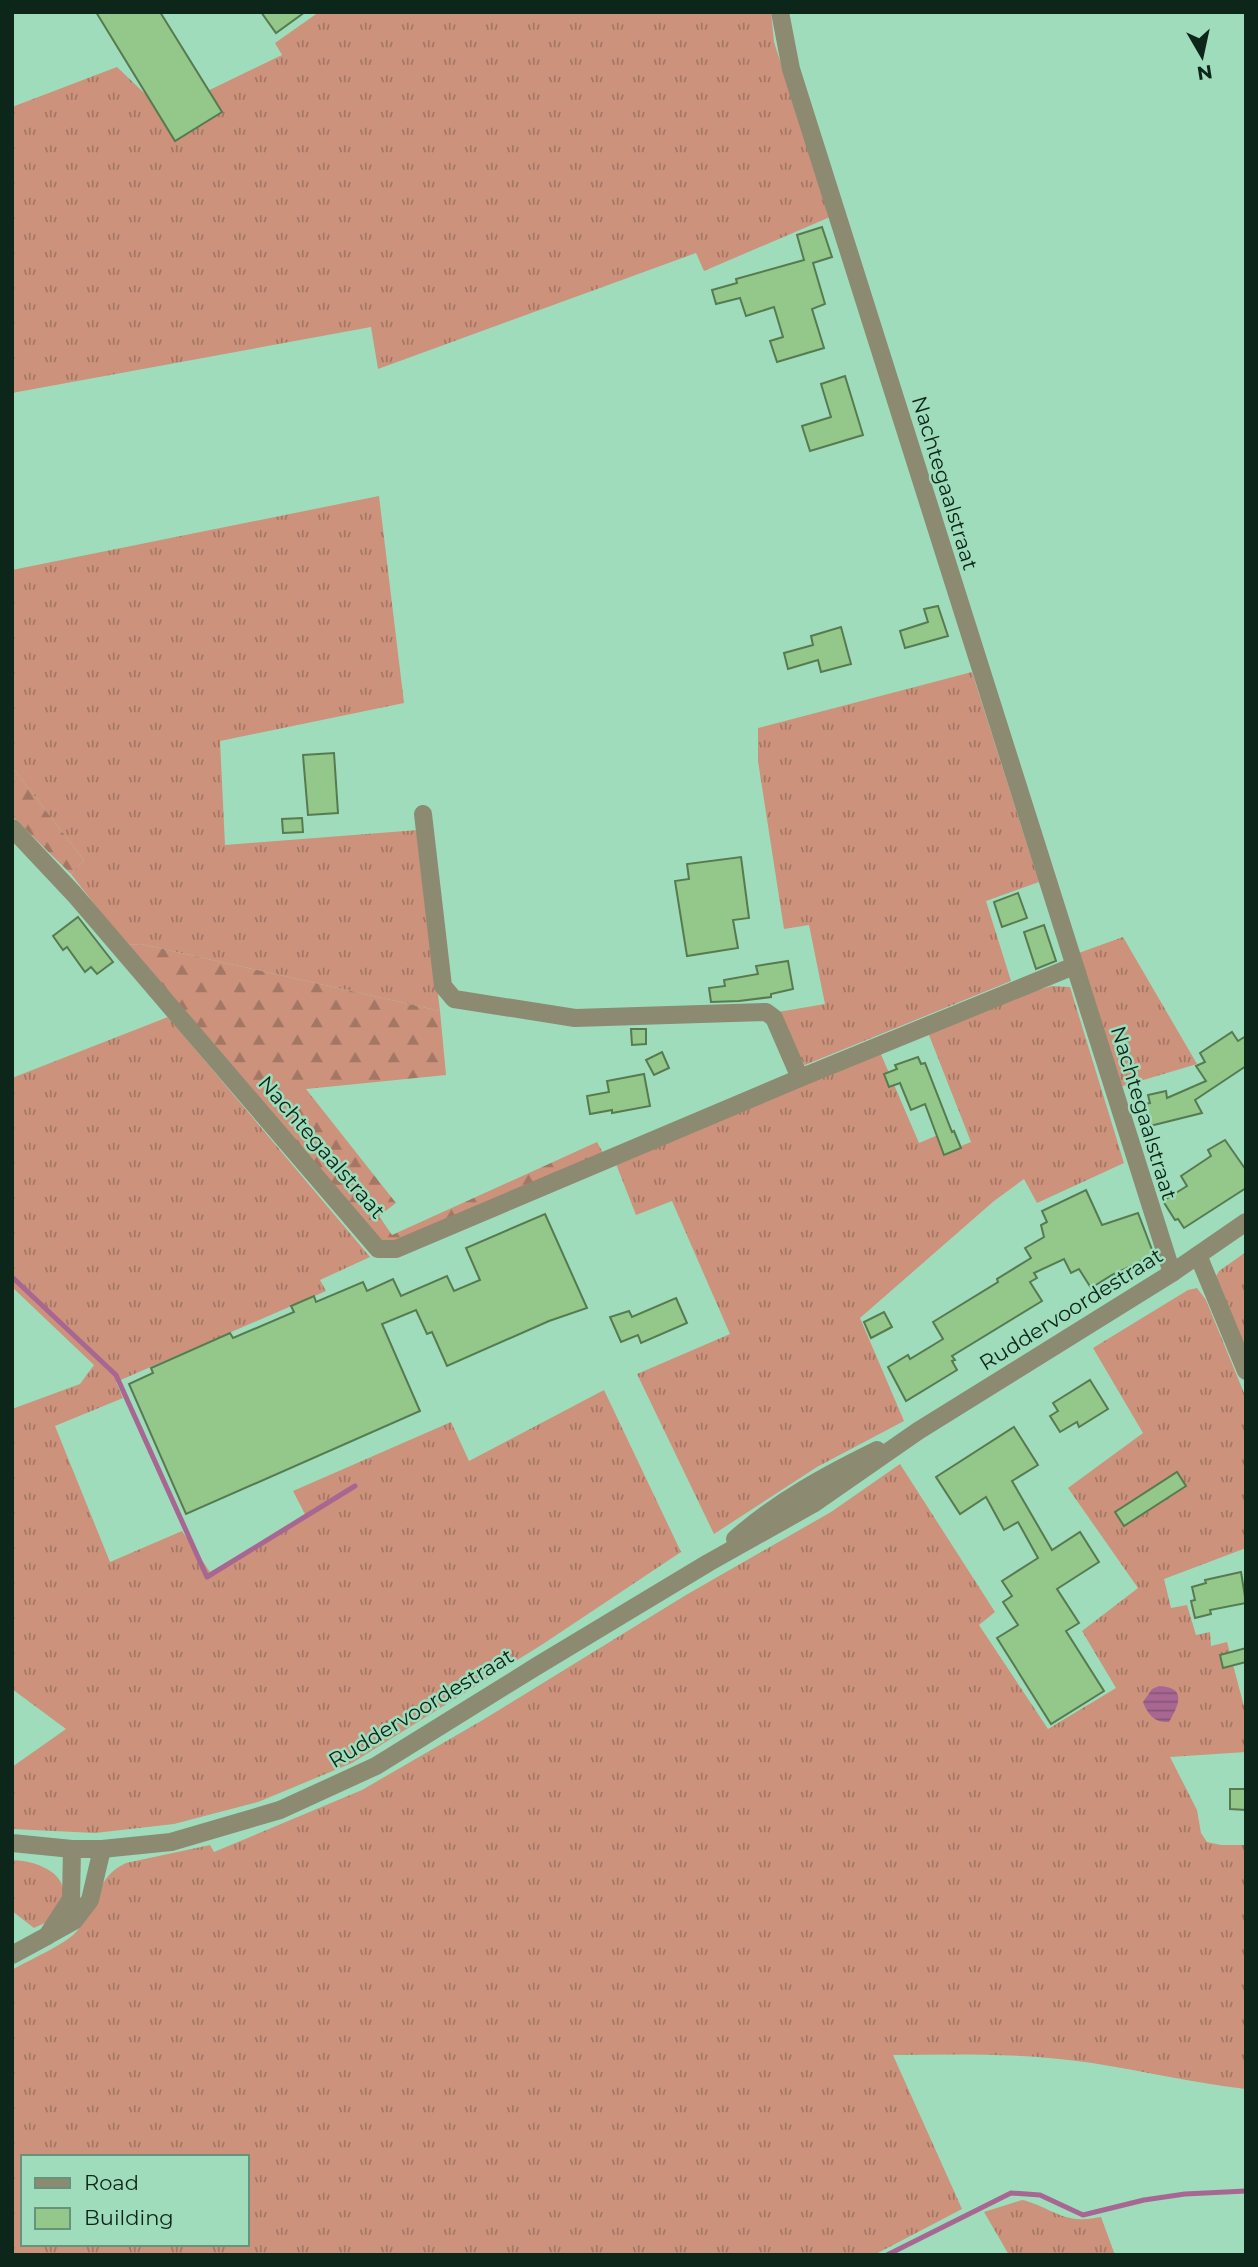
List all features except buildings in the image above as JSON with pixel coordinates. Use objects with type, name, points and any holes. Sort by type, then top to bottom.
[{"type":"street","name":"Nachtegaalstraat","points":[[780,12],[791,69],[1172,1273]]},
{"type":"street","points":[[423,814],[443,986],[454,999],[575,1018],[766,1012],[774,1018],[800,1078]]},
{"type":"street","name":"Nachtegaalstraat","points":[[12,828],[75,894],[378,1249],[396,1249],[800,1078],[1074,966]]},
{"type":"street","name":"Ruddervoordestraat","points":[[12,1843],[102,1849],[171,1842],[280,1811],[376,1766],[708,1563],[761,1516],[803,1488],[918,1431],[1172,1273],[1246,1222]]},
{"type":"street","points":[[1198,1255],[1246,1371]]},
{"type":"street","points":[[47,1936],[71,1899],[72,1849]]},
{"type":"street","points":[[12,1955],[74,1921],[90,1900],[102,1849]]},
{"type":"green space","points":[[319,12],[771,12],[774,42],[830,217],[704,271],[696,253],[378,369],[371,327],[12,393],[12,107],[117,67],[164,112],[282,55],[275,43]]},
{"type":"green space","points":[[379,496],[404,703],[220,741],[225,845],[418,830],[440,1011],[141,944],[126,945],[71,874],[84,860],[12,767],[12,570]]},
{"type":"green space","points":[[972,672],[1039,882],[986,901],[1011,981],[805,1065],[778,1012],[825,1004],[809,925],[784,929],[758,761],[758,728]]},
{"type":"green space","points":[[12,767],[84,860],[71,874],[12,816]]},
{"type":"green space","points":[[1123,937],[1197,1064],[1120,1087],[1076,954]]},
{"type":"green space","points":[[141,944],[440,1011],[446,1075],[306,1089],[396,1203],[379,1216],[392,1235],[597,1142],[606,1158],[389,1251],[126,945]]},
{"type":"green space","points":[[1052,986],[1070,987],[1124,1163],[1037,1203],[1024,1179],[994,1201],[860,1318],[904,1421],[817,1467],[714,1534],[637,1374],[730,1334],[672,1201],[636,1215],[616,1164],[880,1052],[919,1143],[945,1132],[951,1150],[971,1142],[927,1030],[1004,1000]]},
{"type":"green space","points":[[168,1017],[370,1257],[320,1280],[326,1291],[116,1382],[123,1398],[55,1426],[110,1562],[182,1531],[210,1572],[306,1516],[293,1491],[451,1422],[469,1461],[604,1390],[681,1552],[543,1644],[352,1763],[258,1802],[174,1824],[95,1833],[12,1829],[12,1767],[66,1729],[12,1689],[12,1409],[80,1384],[94,1365],[12,1287],[12,1078]]},
{"type":"green space","points":[[1246,1252],[1246,1356],[1215,1278],[1219,1271]]},
{"type":"green space","points":[[1197,1288],[1206,1300],[1246,1398],[1246,1548],[1164,1579],[1171,1608],[1187,1605],[1196,1635],[1210,1632],[1211,1646],[1227,1642],[1246,1714],[1246,1752],[1170,1757],[1197,1810],[1201,1833],[1207,1842],[1246,1845],[1246,2089],[1042,2057],[893,2055],[962,2209],[874,2255],[12,2255],[12,1970],[72,1936],[84,1922],[108,1876],[126,1863],[210,1845],[214,1852],[362,1790],[481,1721],[686,1595],[831,1512],[900,1464],[995,1612],[979,1625],[1048,1729],[1116,1688],[1082,1631],[1138,1588],[1068,1488],[1143,1433],[1093,1348],[1188,1290]]},
{"type":"green space","points":[[12,1860],[36,1864],[47,1869],[56,1875],[61,1883],[61,1904],[51,1919],[34,1928],[12,1911]]},
{"type":"green space","points":[[1022,2200],[1071,2218],[1101,2217],[1115,2255],[1009,2255],[984,2212]]},
{"type":"shaded area","points":[[1159,1686],[1168,1687],[1177,1693],[1178,1703],[1169,1722],[1153,1717],[1143,1702],[1152,1689]]},
{"type":"waterway","points":[[12,1277],[116,1375],[207,1577],[355,1486]]},
{"type":"waterway","points":[[887,2255],[1011,2193],[1040,2195],[1083,2215],[1144,2200],[1185,2194],[1246,2191]]}]
